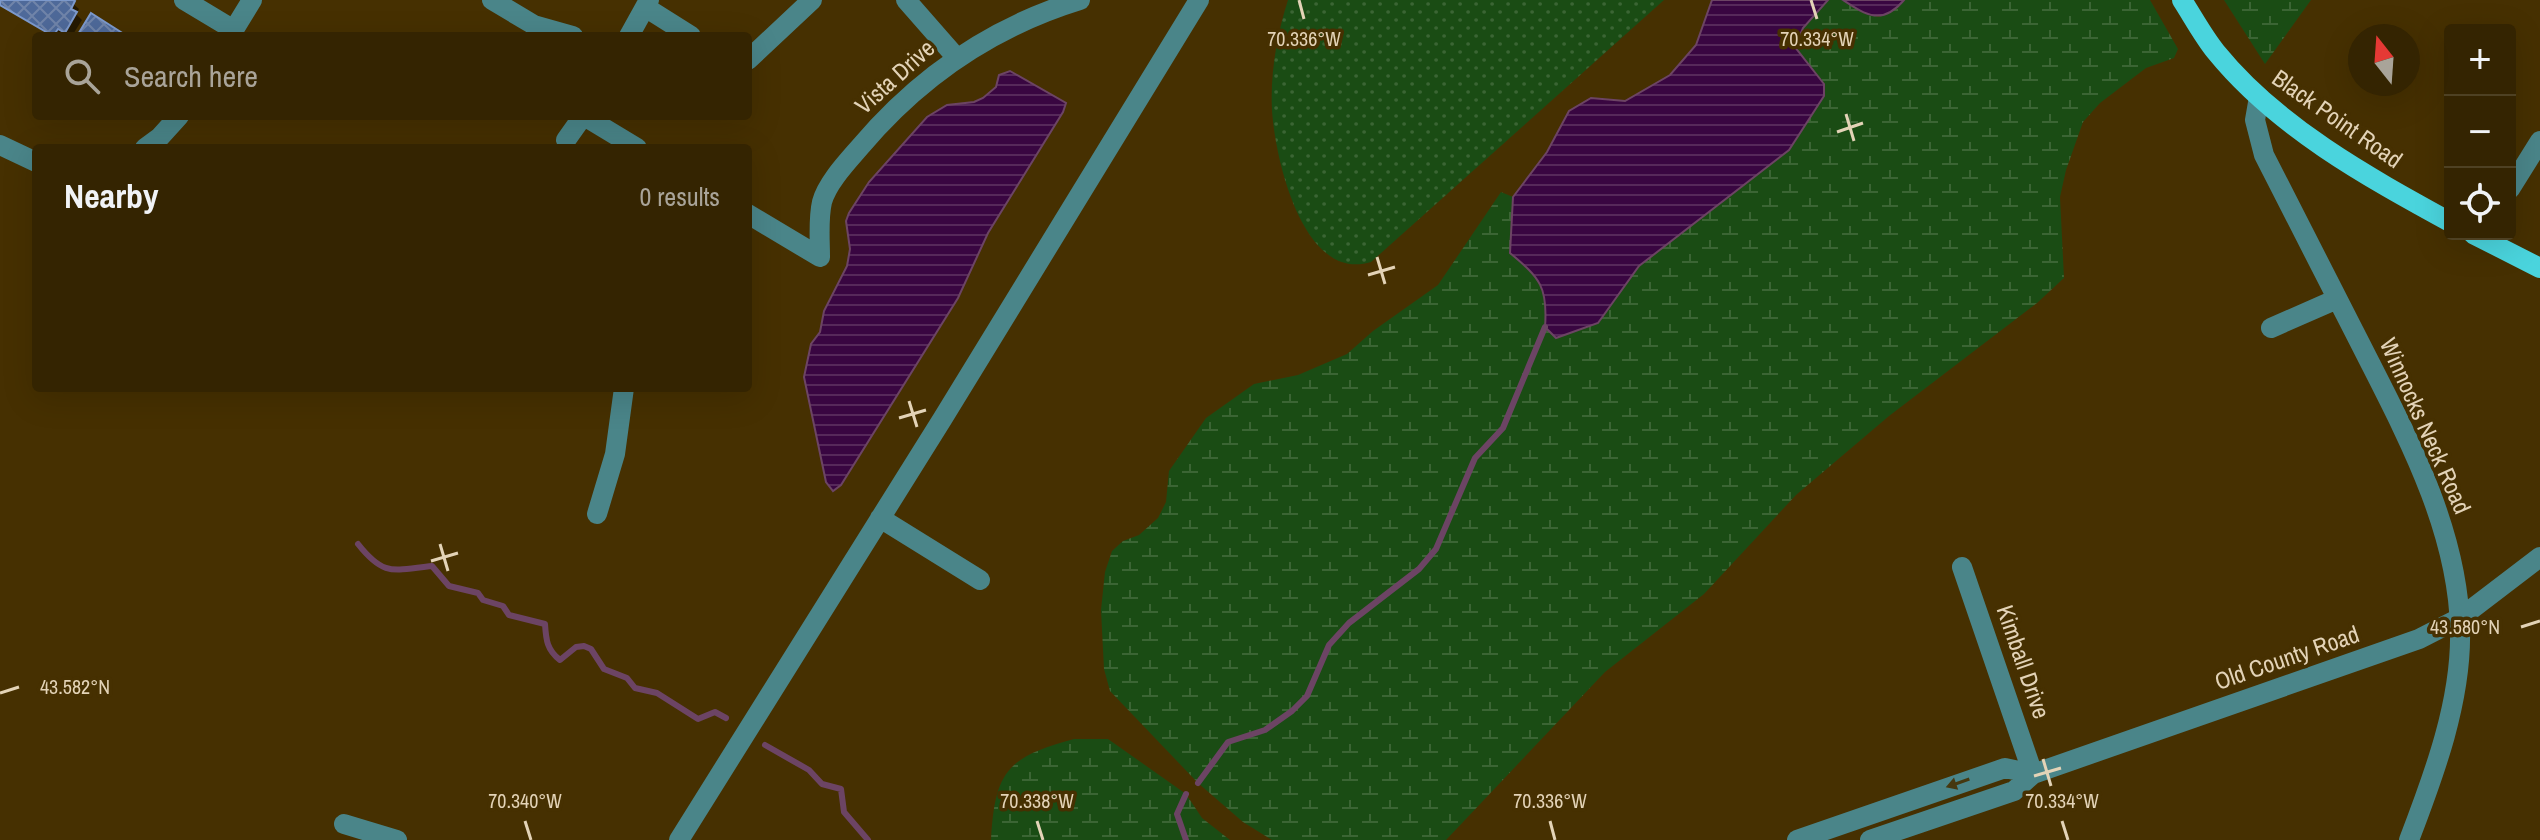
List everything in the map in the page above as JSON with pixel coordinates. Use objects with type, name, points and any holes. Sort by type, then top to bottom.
[{"type":"main road","name":"Black Point Road","points":[[2182,0],[2215,51],[2259,97],[2334,153],[2444,219]]},
{"type":"main road","points":[[2488,240],[2540,268]]},
{"type":"street","points":[[184,0],[231,32]]},
{"type":"street","points":[[233,32],[252,0]]},
{"type":"street","points":[[492,0],[534,25],[559,32]]},
{"type":"street","points":[[752,56],[812,0]]},
{"type":"street","points":[[906,0],[956,57]]},
{"type":"street","name":"Vista Drive","points":[[752,216],[820,257],[822,202],[850,158],[885,118],[956,57],[1009,27],[1080,0]]},
{"type":"street","points":[[679,840],[1199,0]]},
{"type":"street","points":[[631,32],[647,4],[686,32]]},
{"type":"street","name":"Winnocks Neck Road","points":[[2259,97],[2255,120],[2264,155],[2419,464],[2450,556],[2460,618],[2457,670],[2445,733],[2409,840]]},
{"type":"street","points":[[150,144],[175,120]]},
{"type":"street","points":[[566,140],[580,120]]},
{"type":"street","points":[[590,120],[630,144]]},
{"type":"street","points":[[2516,179],[2540,141]]},
{"type":"street","points":[[0,145],[32,160]]},
{"type":"street","points":[[2271,328],[2337,299]]},
{"type":"street","points":[[597,514],[615,454],[623,392]]},
{"type":"street","points":[[880,518],[980,580]]},
{"type":"street","name":"Old County Road","points":[[1870,840],[2014,791],[2033,774],[2361,661],[2438,631],[2540,557]]},
{"type":"street","name":"Kimball Drive","points":[[1962,567],[2033,774]]},
{"type":"street","name":"Old County Road","points":[[1797,840],[2005,768],[2033,774]]},
{"type":"street","points":[[1898,804],[1908,827]]},
{"type":"street","points":[[344,824],[397,840]]},
{"type":"green space","points":[[1288,0],[1664,0],[1371,262],[1347,264],[1327,254],[1311,236],[1297,212],[1279,157],[1272,110],[1272,82]]},
{"type":"green space","points":[[1827,0],[1843,0],[1878,17],[1890,13],[1904,0],[2150,0],[2178,49],[2174,58],[2146,68],[2100,103],[2083,122],[2060,197],[2064,278],[2037,303],[1889,416],[1796,495],[1704,594],[1605,672],[1446,840],[1272,840],[1243,822],[1198,783],[1110,691],[1104,669],[1101,610],[1105,572],[1112,551],[1123,541],[1139,535],[1158,518],[1166,502],[1169,471],[1206,418],[1254,384],[1298,375],[1347,354],[1373,331],[1438,285],[1501,192],[1513,197],[1510,253],[1540,284],[1545,302],[1545,327],[1598,323],[1639,266],[1789,150],[1824,84],[1798,50],[1799,34]]},
{"type":"green space","points":[[2224,0],[2311,0],[2265,64]]},
{"type":"green space","points":[[1074,739],[1108,739],[1186,794],[1202,818],[1230,840],[991,840],[996,797],[1009,770],[1034,753]]},
{"type":"shaded area","points":[[1712,0],[1828,0],[1803,28],[1795,47],[1824,84],[1824,96],[1789,150],[1639,266],[1598,323],[1556,338],[1545,327],[1545,302],[1540,284],[1529,269],[1510,253],[1513,197],[1547,152],[1569,111],[1591,98],[1625,101],[1670,75],[1696,45]]},
{"type":"shaded area","points":[[1843,0],[1904,0],[1888,13],[1874,15]]},
{"type":"shaded area","points":[[1010,71],[1066,103],[1063,112],[988,233],[958,298],[841,485],[833,491],[826,482],[804,377],[811,344],[820,332],[824,311],[847,266],[850,249],[846,221],[849,213],[869,182],[927,117],[947,105],[983,98],[996,87],[999,75]]},
{"type":"building","points":[[0,0],[73,0],[71,9],[77,12],[66,32],[58,29],[46,32],[0,5]]},
{"type":"building","points":[[91,13],[121,32],[79,32]]},
{"type":"waterway","points":[[1198,783],[1228,742],[1265,730],[1292,711],[1307,696],[1329,645],[1349,623],[1419,569],[1436,549],[1475,458],[1503,428],[1545,327]]},
{"type":"waterway","points":[[358,544],[383,567],[432,566],[449,586],[478,593],[483,600],[503,606],[509,615],[545,624],[548,644],[560,660],[576,647],[584,646],[591,649],[604,669],[627,678],[635,688],[657,693],[698,719],[715,712],[726,718]]},
{"type":"waterway","points":[[765,745],[809,770],[822,784],[841,789],[844,812],[868,840]]},
{"type":"waterway","points":[[1186,794],[1177,814],[1186,840]]}]
